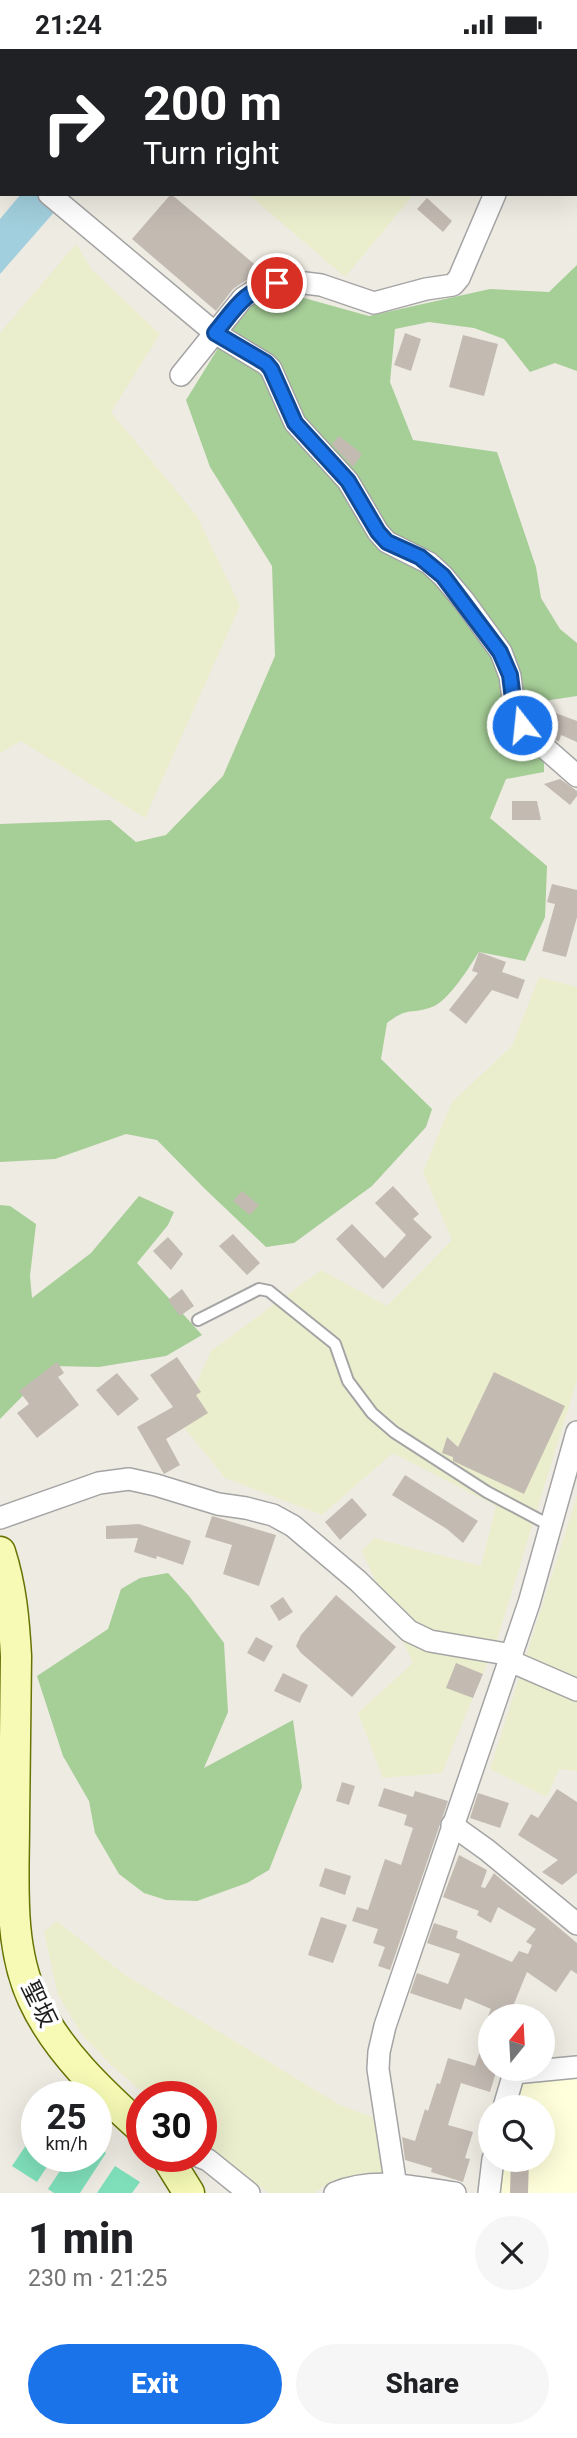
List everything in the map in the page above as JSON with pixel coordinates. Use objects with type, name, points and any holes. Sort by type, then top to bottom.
[{"type":"street","points":[[50,196],[215,333],[266,363],[295,423],[348,481],[378,532],[387,542],[429,563],[464,601],[500,652],[510,675],[514,707],[522,725],[577,776]]},
{"type":"street","points":[[181,375],[243,299],[260,286],[277,283],[321,285],[374,303],[453,285],[459,278],[494,196]]},
{"type":"street","points":[[396,2189],[379,2076],[379,2052],[385,2026],[511,1658],[577,1432]]},
{"type":"street","points":[[0,1518],[100,1483],[129,1479],[218,1504],[273,1515],[293,1526],[358,1581],[409,1631],[430,1641],[511,1658],[577,1690]]},
{"type":"street","name":"聖坂","points":[[0,1552],[14,1616],[14,1896],[21,1966],[32,1998],[49,2029],[98,2088],[126,2114]]},
{"type":"street","points":[[452,1825],[487,1850],[577,1924]]},
{"type":"street","points":[[508,2095],[514,2073],[577,2067]]},
{"type":"street","points":[[217,2167],[249,2193]]},
{"type":"street","points":[[176,2172],[189,2193]]},
{"type":"street","points":[[489,2193],[491,2172]]},
{"type":"street","points":[[335,2193],[371,2183],[396,2189],[456,2193]]},
{"type":"lane","points":[[198,1320],[259,1289],[269,1291],[335,1344],[348,1381],[372,1413],[394,1433],[487,1492],[551,1526]]},
{"type":"shaded area","points":[[250,196],[412,196],[345,277]]},
{"type":"shaded area","points":[[76,244],[92,270],[160,334],[111,412],[197,516],[240,606],[145,818],[21,741],[0,753],[0,333]]},
{"type":"shaded area","points":[[539,977],[577,987],[577,1380],[498,1637],[442,1773],[383,1778],[358,1713],[413,1663],[362,1551],[374,1538],[481,1566],[496,1506],[393,1453],[322,1515],[225,1478],[179,1421],[211,1351],[321,1270],[387,1306],[452,1240],[423,1172],[452,1102],[512,1046]]},
{"type":"shaded area","points":[[577,1496],[577,1771],[559,1769],[547,1797],[490,1769]]},
{"type":"shaded area","points":[[57,1921],[125,1975],[340,2105],[375,2118],[384,2175],[350,2177],[314,2193],[269,2193],[217,2153],[217,2081],[130,2081],[83,2036],[58,1995],[44,1932]]},
{"type":"shaded area","points":[[577,2073],[577,2193],[500,2193],[503,2172],[555,2172],[555,2095],[518,2095],[524,2081],[555,2081],[555,2074]]},
{"type":"green space","points":[[577,265],[577,371],[555,363],[530,372],[504,339],[474,328],[429,322],[395,329],[390,382],[413,440],[497,452],[536,567],[541,598],[560,629],[577,643],[577,696],[537,702],[544,772],[506,779],[490,818],[547,866],[545,917],[525,961],[479,952],[458,983],[438,1004],[405,1013],[387,1023],[381,1059],[432,1109],[426,1127],[372,1186],[294,1243],[266,1247],[157,1140],[126,1134],[55,1159],[0,1162],[0,824],[110,820],[136,842],[166,835],[223,776],[275,656],[272,566],[210,467],[186,400],[235,321],[267,290],[369,316],[490,289],[549,292]]},
{"type":"green space","points":[[139,1196],[174,1212],[168,1225],[137,1263],[202,1335],[166,1356],[99,1367],[52,1366],[0,1419],[0,1205],[10,1206],[36,1224],[30,1276],[32,1298],[91,1253]]},
{"type":"green space","points":[[168,1573],[224,1643],[228,1712],[204,1768],[293,1720],[302,1787],[269,1870],[247,1883],[197,1901],[166,1900],[144,1893],[119,1874],[95,1833],[89,1801],[63,1756],[37,1676],[108,1629],[121,1589],[140,1578]]},
{"type":"green space","points":[[21,2153],[21,2172],[12,2166]]},
{"type":"green space","points":[[115,2166],[140,2182],[132,2193],[97,2193]]},
{"type":"green space","points":[[21,2172],[44,2172],[37,2182]]},
{"type":"green space","points":[[59,2172],[94,2172],[80,2193],[54,2193],[48,2189]]},
{"type":"water","points":[[19,196],[68,196],[0,274],[0,219]]},
{"type":"building","points":[[169,196],[173,196],[259,268],[233,289],[216,311],[132,239]]},
{"type":"building","points":[[427,198],[452,221],[443,232],[417,209]]},
{"type":"building","points":[[405,333],[421,339],[411,371],[394,365]]},
{"type":"building","points":[[463,335],[498,344],[484,396],[449,387]]},
{"type":"building","points":[[339,436],[362,454],[353,467],[332,444]]},
{"type":"building","points":[[550,711],[577,721],[577,742],[561,735],[557,741],[543,729]]},
{"type":"building","points":[[560,779],[577,791],[577,796],[570,805],[544,784]]},
{"type":"building","points":[[512,801],[537,801],[541,820],[512,820]]},
{"type":"building","points":[[552,884],[577,890],[577,917],[566,957],[542,951],[555,904],[547,902]]},
{"type":"building","points":[[479,952],[506,962],[502,972],[525,980],[518,999],[492,990],[466,1024],[449,1010],[478,973],[472,971]]},
{"type":"building","points":[[393,1186],[419,1214],[413,1219],[432,1237],[383,1289],[336,1239],[352,1224],[385,1258],[406,1235],[375,1203]]},
{"type":"building","points":[[242,1191],[259,1205],[250,1215],[233,1201]]},
{"type":"building","points":[[233,1234],[260,1263],[247,1275],[219,1246]]},
{"type":"building","points":[[168,1237],[183,1254],[171,1270],[153,1251]]},
{"type":"building","points":[[182,1289],[194,1306],[180,1316],[168,1300]]},
{"type":"building","points":[[177,1357],[201,1392],[196,1395],[208,1413],[166,1439],[180,1465],[164,1474],[137,1427],[173,1407],[150,1375]]},
{"type":"building","points":[[57,1362],[64,1373],[58,1377],[79,1405],[37,1438],[17,1413],[29,1404],[19,1391]]},
{"type":"building","points":[[494,1372],[565,1406],[524,1494],[453,1461],[453,1457],[442,1453],[447,1437],[458,1447]]},
{"type":"building","points":[[117,1373],[139,1399],[118,1416],[96,1390]]},
{"type":"building","points":[[405,1475],[478,1521],[463,1543],[447,1529],[392,1495]]},
{"type":"building","points":[[352,1498],[367,1515],[340,1540],[325,1522]]},
{"type":"building","points":[[212,1516],[276,1535],[259,1586],[223,1574],[232,1545],[205,1537]]},
{"type":"building","points":[[139,1524],[191,1541],[183,1565],[134,1552],[138,1538],[106,1539],[106,1526]]},
{"type":"building","points":[[336,1595],[396,1647],[352,1697],[296,1646],[301,1635]]},
{"type":"building","points":[[283,1597],[293,1612],[279,1621],[270,1606]]},
{"type":"building","points":[[256,1637],[273,1646],[264,1662],[247,1653]]},
{"type":"building","points":[[456,1663],[483,1674],[473,1698],[446,1688]]},
{"type":"building","points":[[283,1673],[308,1685],[300,1703],[274,1691]]},
{"type":"building","points":[[342,1782],[355,1786],[349,1805],[336,1801]]},
{"type":"building","points":[[384,1788],[413,1797],[415,1791],[448,1801],[390,1970],[378,1966],[385,1947],[373,1943],[378,1929],[352,1921],[357,1907],[368,1910],[385,1859],[401,1865],[413,1828],[404,1825],[407,1815],[378,1806]]},
{"type":"building","points":[[557,1789],[577,1802],[577,1873],[562,1885],[542,1872],[558,1860],[518,1835],[531,1814],[538,1818]]},
{"type":"building","points":[[478,1793],[509,1803],[500,1828],[470,1818]]},
{"type":"building","points":[[459,1855],[487,1870],[481,1887],[485,1888],[494,1873],[577,1943],[577,1974],[571,1970],[556,1992],[527,1972],[514,2004],[479,2004],[465,1998],[461,2010],[410,1993],[417,1973],[448,1984],[460,1954],[427,1943],[434,1923],[458,1931],[456,1938],[512,1962],[519,1951],[528,1954],[532,1945],[526,1942],[536,1929],[498,1907],[491,1923],[477,1915],[479,1911],[443,1897]]},
{"type":"building","points":[[325,1868],[351,1876],[345,1895],[319,1886]]},
{"type":"building","points":[[321,1917],[347,1925],[333,1963],[308,1955]]},
{"type":"building","points":[[478,2057],[478,2081],[493,2081],[490,2092],[461,2083],[448,2125],[473,2132],[465,2158],[470,2159],[463,2182],[405,2160],[402,2137],[415,2141],[425,2109],[428,2111],[448,2058],[475,2066]]},
{"type":"building","points":[[511,2172],[529,2172],[528,2193],[510,2193]]},
{"type":"route","points":[[277,283],[260,286],[243,299],[215,333],[266,363],[295,423],[348,481],[378,532],[387,542],[429,563],[464,601],[500,652],[510,675],[514,707],[522,725]]}]
